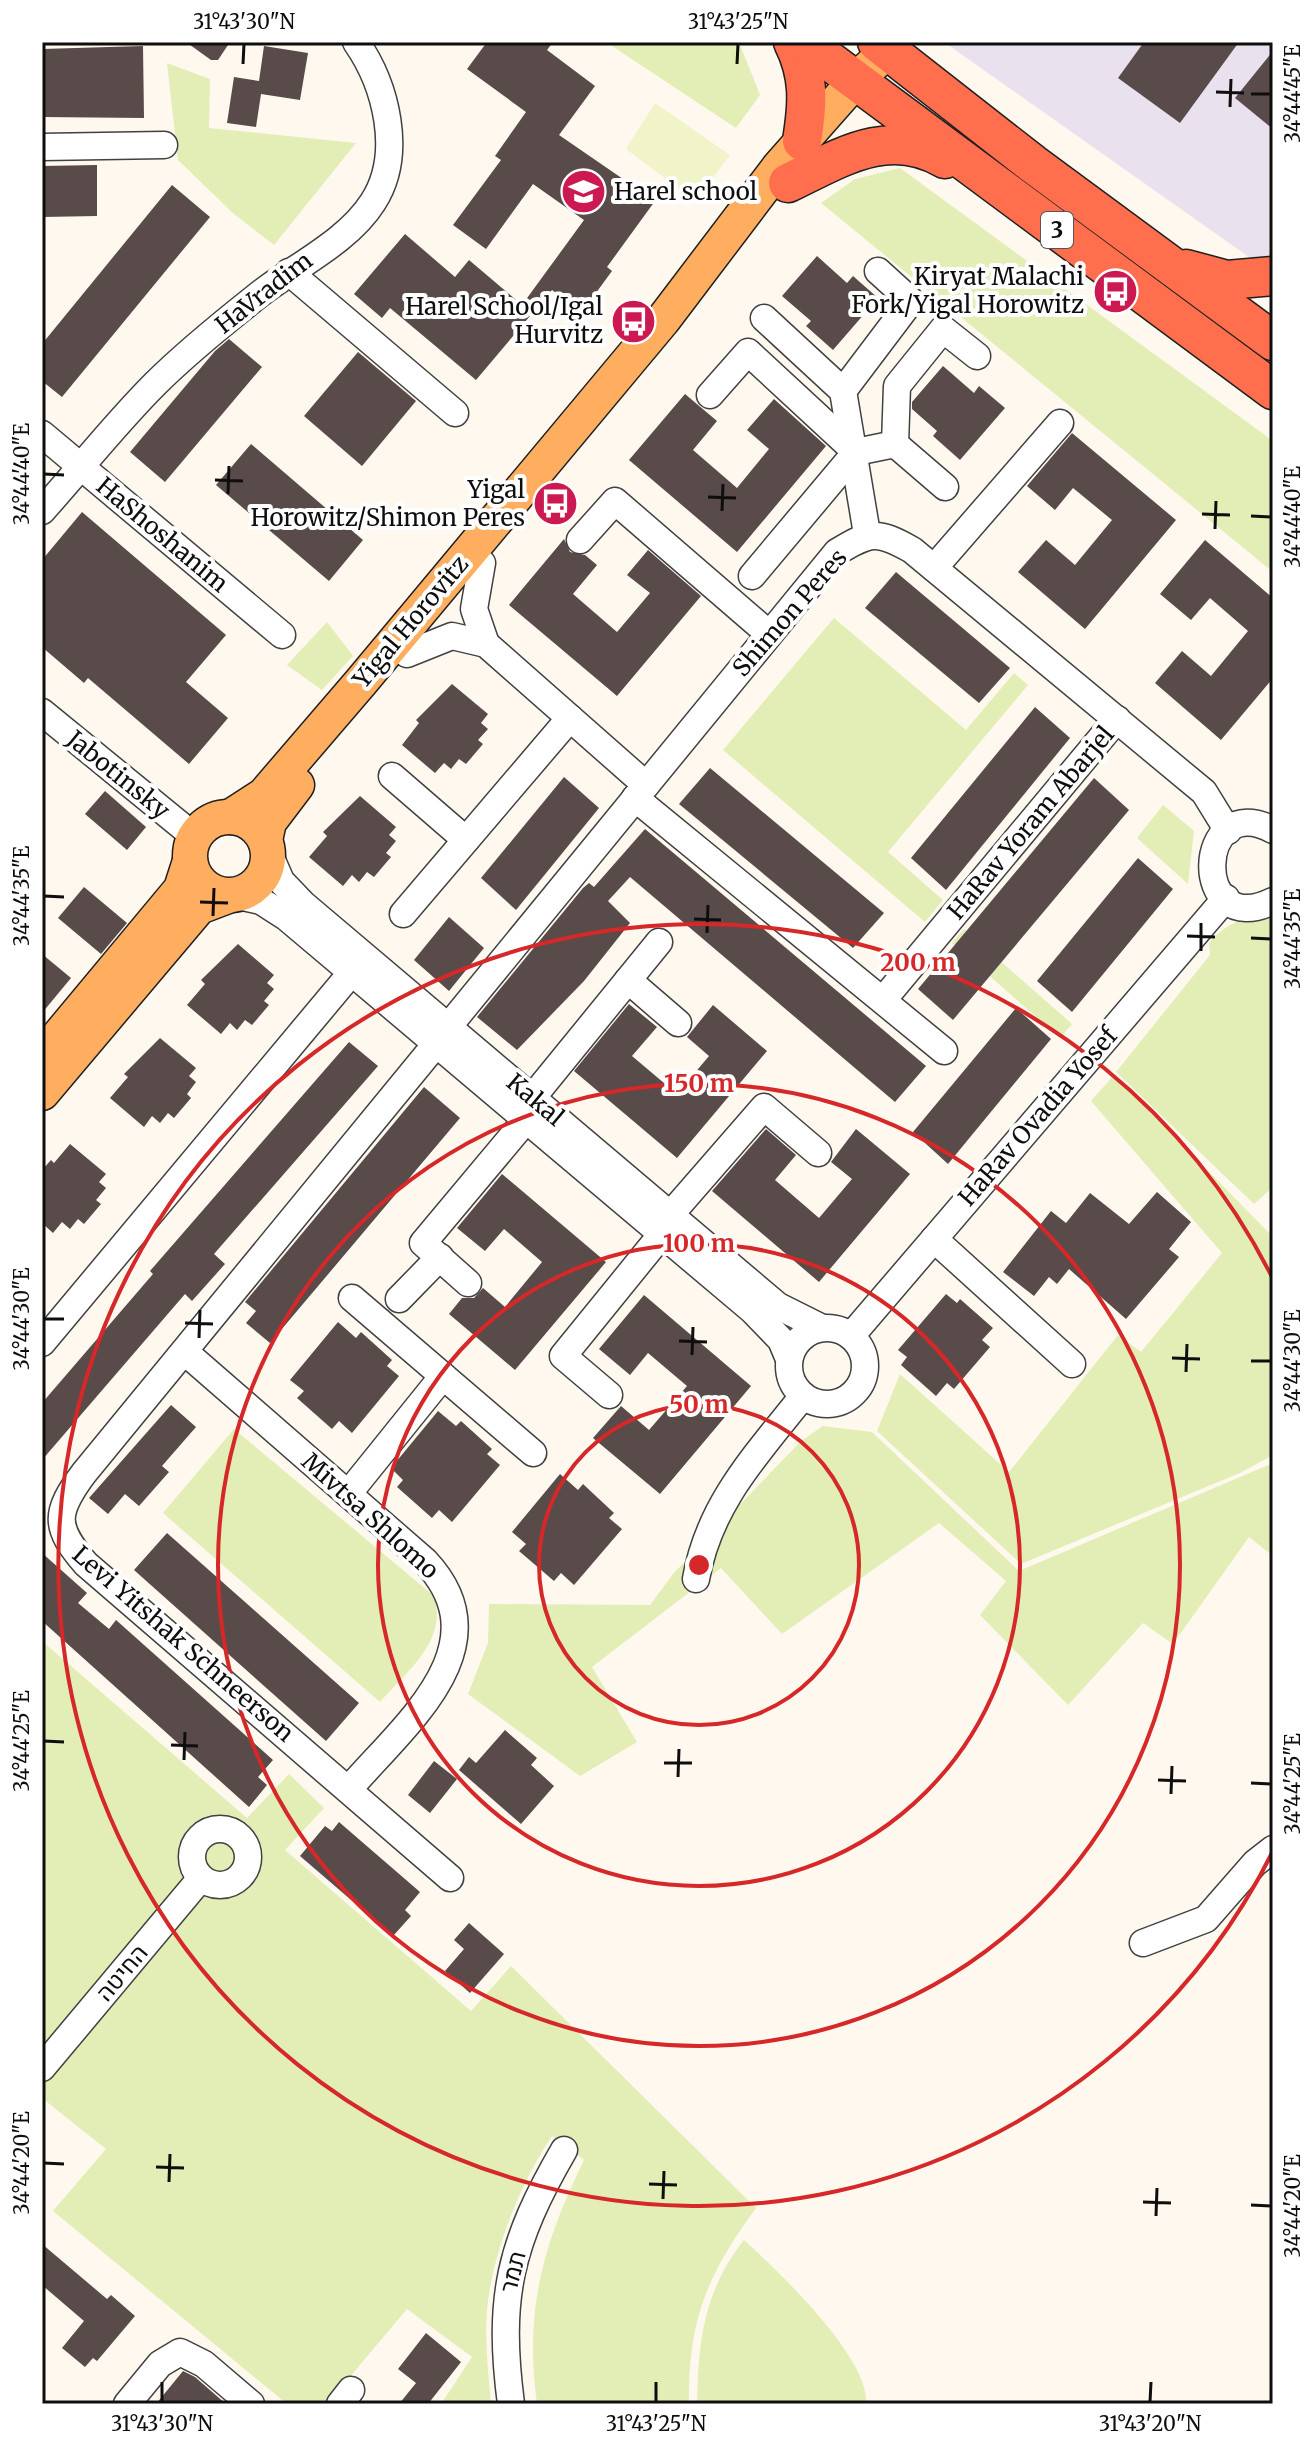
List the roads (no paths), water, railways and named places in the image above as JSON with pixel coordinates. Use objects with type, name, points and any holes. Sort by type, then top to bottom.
[{"type":"highway","points":[[793,42],[802,60],[809,100],[802,141]]},
{"type":"highway","name":"3","points":[[804,42],[1017,200],[1267,350]]},
{"type":"highway","name":"3","points":[[882,46],[1154,254],[1267,350]]},
{"type":"highway","points":[[788,183],[863,147],[886,143],[934,153],[1017,200]]},
{"type":"highway","points":[[1154,254],[1197,274],[1227,280],[1273,276]]},
{"type":"main road","name":"Yigal Horovitz","points":[[266,845],[277,809],[676,331],[861,86],[882,46]]},
{"type":"main road","name":"Yigal Horovitz","points":[[230,817],[264,795],[663,320],[802,141],[861,86]]},
{"type":"main road","points":[[42,1056],[181,889],[192,849],[212,821],[230,817],[253,825],[266,845],[268,864],[260,881],[231,896],[199,907],[42,1093]]},
{"type":"main road","points":[[192,849],[197,879],[205,887],[231,896]]},
{"type":"street","name":"HaVradim","points":[[42,511],[155,384],[289,272],[345,231],[374,201],[387,164],[388,114],[377,78],[356,42]]},
{"type":"street","points":[[42,147],[164,145]]},
{"type":"street","points":[[843,391],[911,301],[878,271]]},
{"type":"street","points":[[289,272],[455,413]]},
{"type":"street","points":[[764,318],[843,391],[856,452],[867,534]]},
{"type":"street","points":[[895,444],[897,386],[943,329],[977,356]]},
{"type":"street","points":[[710,395],[748,352],[856,452]]},
{"type":"street","points":[[934,568],[1060,423]]},
{"type":"street","name":"HaShoshanim","points":[[42,434],[282,635]]},
{"type":"street","points":[[752,576],[856,452],[895,444]]},
{"type":"street","points":[[895,444],[945,487]]},
{"type":"street","points":[[580,540],[615,501],[769,634]]},
{"type":"street","name":"Shimon Peres","points":[[442,1035],[837,552],[867,534],[889,537],[934,568],[1204,792],[1228,831]]},
{"type":"street","points":[[482,563],[474,609],[486,644]]},
{"type":"street","points":[[407,654],[452,636],[486,644],[570,718],[640,791],[944,1051]]},
{"type":"street","name":"Jabotinsky","points":[[42,712],[192,849]]},
{"type":"street","points":[[403,914],[570,718]]},
{"type":"street","name":"HaRav Yoram Abarjel","points":[[883,1000],[1117,719]]},
{"type":"street","points":[[392,776],[466,840]]},
{"type":"street","points":[[1273,830],[1246,824],[1228,831],[1215,845],[1210,864],[1214,883],[1226,898],[1250,907],[1273,901]]},
{"type":"street","name":"Kakal","points":[[266,845],[281,881],[296,898],[442,1035],[666,1225],[769,1326],[784,1345],[789,1359]]},
{"type":"street","name":"Kakal","points":[[231,896],[256,899],[279,911],[352,972],[442,1035]]},
{"type":"street","name":"HaRav Ovadia Yosef","points":[[851,1336],[1226,898]]},
{"type":"street","points":[[468,1283],[423,1243],[659,942]]},
{"type":"street","points":[[42,1343],[352,972]]},
{"type":"street","points":[[628,980],[678,1023]]},
{"type":"street","name":"Levi Yitshak Schneerson","points":[[442,1035],[69,1494],[61,1518],[65,1540],[113,1589],[450,1878]]},
{"type":"street","points":[[609,1395],[563,1356],[764,1107],[818,1153]]},
{"type":"street","name":"Kakal","points":[[666,1225],[778,1306],[822,1328]]},
{"type":"street","points":[[934,1239],[1072,1364]]},
{"type":"street","points":[[399,1299],[440,1257]]},
{"type":"street","points":[[352,1298],[533,1453]]},
{"type":"street","points":[[822,1328],[840,1330],[851,1336],[864,1359],[865,1373],[857,1390],[846,1400],[830,1405],[803,1396],[792,1382],[789,1359],[801,1338],[822,1328]]},
{"type":"street","name":"Mivtsa Shlomo","points":[[185,1352],[436,1572],[450,1598],[455,1626],[452,1655],[441,1681],[349,1789]]},
{"type":"street","points":[[348,1494],[443,1376]]},
{"type":"street","points":[[696,1579],[707,1532],[720,1504],[803,1396]]},
{"type":"street","points":[[1143,1943],[1206,1919],[1255,1863],[1273,1849]]},
{"type":"street","name":"החיטה","points":[[42,2068],[201,1878]]},
{"type":"street","name":"תמר","points":[[511,2404],[503,2331],[506,2293],[539,2193],[564,2150]]},
{"type":"street","points":[[127,2404],[160,2364],[180,2352],[204,2364],[251,2404]]},
{"type":"place","name":"Harel school","points":[[583,192]]},
{"type":"place","name":"Kiryat Malachi Fork/Yigal Horowitz","points":[[1115,291]]},
{"type":"place","name":"Harel School/Igal Hurvitz","points":[[634,321]]},
{"type":"place","name":"Yigal Horowitz/Shimon Peres","points":[[556,504]]}]
